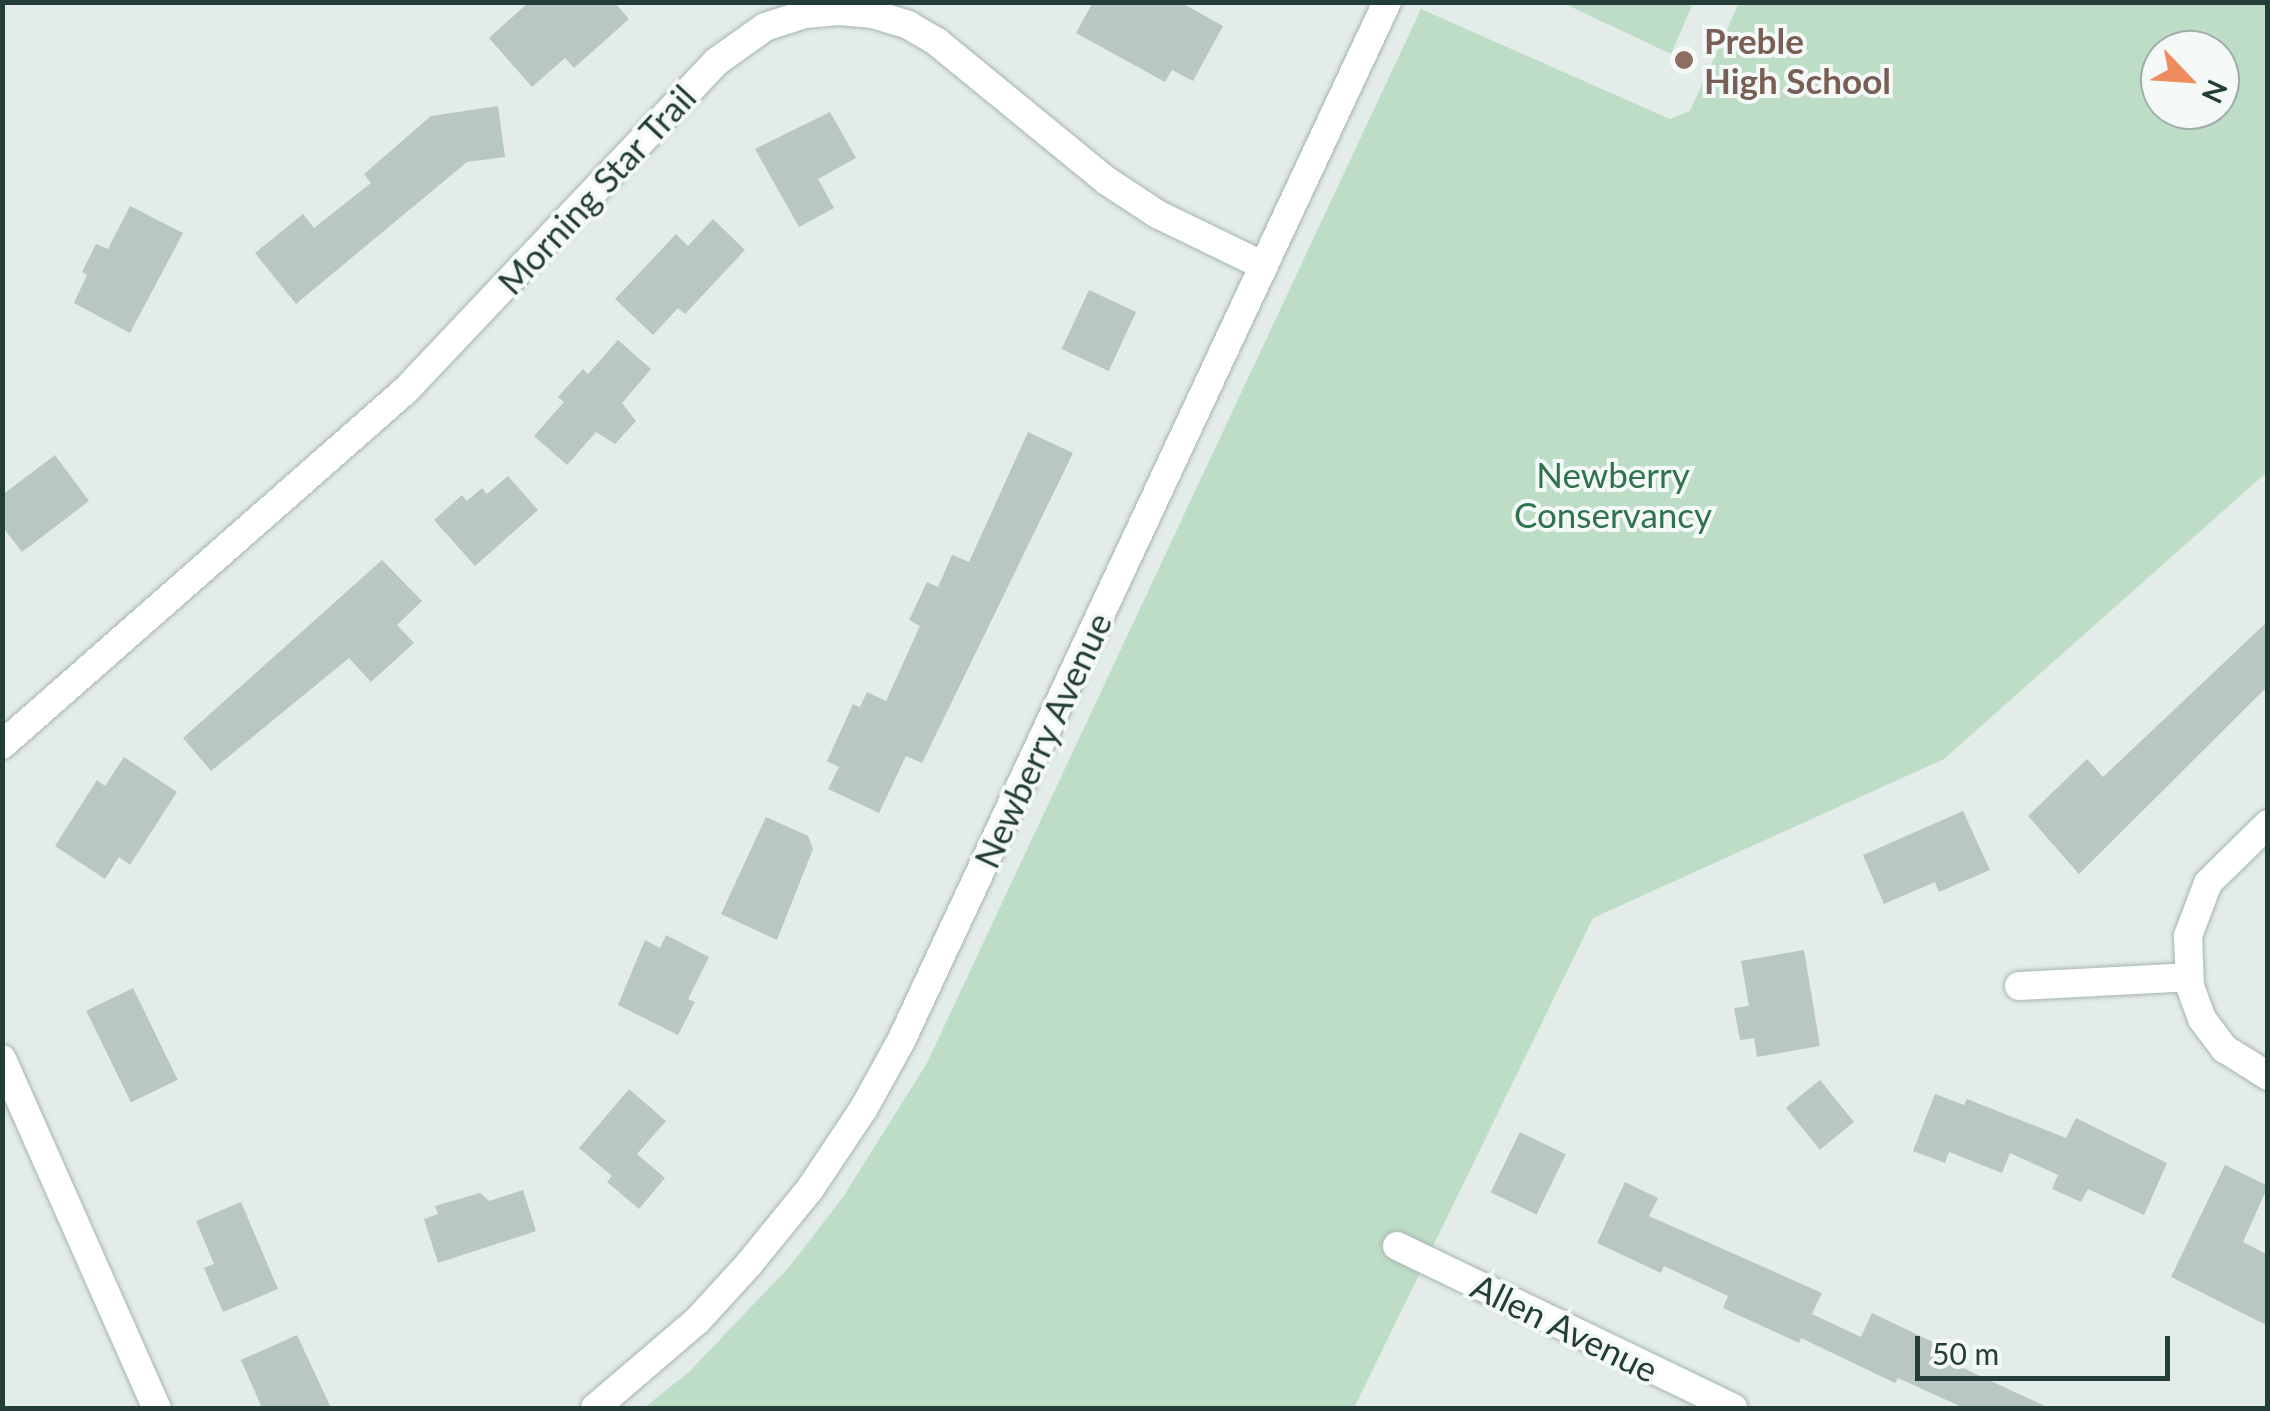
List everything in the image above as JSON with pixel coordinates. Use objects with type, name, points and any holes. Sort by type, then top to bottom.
[{"type":"street","name":"Newberry Avenue","points":[[595,1408],[697,1321],[750,1264],[810,1189],[864,1108],[901,1041],[1386,2]]},
{"type":"street","name":"Morning Star Trail","points":[[2,745],[406,390],[716,62],[766,27],[804,14],[839,10],[873,14],[908,25],[937,42],[1107,181],[1157,214],[1264,266]]},
{"type":"street","points":[[2268,824],[2222,865],[2195,908],[2188,936],[2188,978],[2202,1018],[2225,1049],[2268,1076]]},
{"type":"street","points":[[2019,986],[2188,978]]},
{"type":"street","points":[[2,1059],[156,1408]]},
{"type":"street","name":"Allen Avenue","points":[[1397,1246],[1733,1408]]},
{"type":"green space","points":[[1563,2],[1693,3],[1671,54]]},
{"type":"green space","name":"Newberry Conservancy","points":[[1739,3],[2267,3],[2267,472],[1944,759],[1593,918],[1354,1408],[644,1408],[690,1371],[790,1266],[843,1197],[927,1063],[1421,9],[1670,119],[1690,111]]},
{"type":"building","points":[[529,2],[614,2],[629,19],[574,68],[565,58],[532,87],[489,38]]},
{"type":"building","points":[[1093,2],[1180,2],[1223,26],[1193,81],[1172,70],[1165,82],[1076,33]]},
{"type":"building","points":[[498,106],[505,157],[467,162],[296,304],[255,253],[303,214],[314,228],[371,183],[364,174],[431,116]]},
{"type":"building","points":[[830,112],[856,158],[818,179],[834,208],[799,227],[755,149]]},
{"type":"building","points":[[130,206],[183,233],[130,333],[74,303],[87,275],[82,272],[96,244],[108,249]]},
{"type":"building","points":[[713,219],[745,250],[685,314],[678,308],[653,335],[615,299],[676,234],[688,246]]},
{"type":"building","points":[[1089,290],[1136,312],[1109,371],[1062,349]]},
{"type":"building","points":[[618,340],[651,369],[622,403],[636,421],[615,444],[596,432],[567,465],[534,436],[564,402],[558,397],[583,369],[588,374]]},
{"type":"building","points":[[1028,432],[1073,453],[922,763],[906,756],[879,813],[828,789],[839,767],[827,761],[853,704],[860,707],[867,692],[886,701],[920,626],[909,620],[927,582],[938,587],[952,555],[969,562]]},
{"type":"building","points":[[55,455],[89,501],[22,552],[2,526],[2,495]]},
{"type":"building","points":[[508,476],[538,510],[475,566],[434,520],[462,495],[467,501],[482,488],[487,494]]},
{"type":"building","points":[[382,560],[422,601],[397,625],[414,643],[371,682],[349,658],[211,771],[183,738]]},
{"type":"building","points":[[2268,621],[2268,686],[2079,874],[2028,816],[2087,759],[2103,777]]},
{"type":"building","points":[[124,757],[177,792],[130,865],[119,857],[105,879],[55,846],[97,780],[105,786]]},
{"type":"building","points":[[1963,811],[1990,870],[1939,892],[1935,882],[1884,904],[1863,855]]},
{"type":"building","points":[[766,817],[808,836],[813,849],[777,940],[721,914]]},
{"type":"building","points":[[666,935],[709,957],[688,999],[695,1002],[678,1035],[618,1005],[645,940],[660,948]]},
{"type":"building","points":[[1804,950],[1820,1046],[1757,1057],[1754,1038],[1740,1040],[1734,1008],[1749,1006],[1741,961]]},
{"type":"building","points":[[133,988],[178,1080],[131,1102],[86,1011]]},
{"type":"building","points":[[1820,1080],[1854,1122],[1820,1150],[1786,1108]]},
{"type":"building","points":[[629,1089],[666,1121],[637,1154],[665,1178],[639,1209],[607,1182],[612,1176],[579,1148]]},
{"type":"building","points":[[1935,1094],[1964,1105],[1967,1099],[2066,1138],[2076,1118],[2167,1163],[2144,1215],[2088,1189],[2081,1202],[2052,1189],[2058,1175],[2010,1153],[2002,1173],[1949,1152],[1945,1163],[1913,1151]]},
{"type":"building","points":[[1520,1132],[1566,1154],[1536,1215],[1491,1192]]},
{"type":"building","points":[[2225,1165],[2268,1186],[2243,1242],[2268,1255],[2268,1326],[2171,1277]]},
{"type":"building","points":[[1625,1182],[1658,1198],[1649,1216],[1822,1293],[1812,1314],[1861,1337],[1872,1313],[1937,1344],[1936,1348],[1950,1354],[1946,1360],[2049,1408],[1964,1408],[1898,1378],[1895,1383],[1801,1338],[1799,1343],[1723,1308],[1728,1296],[1664,1266],[1661,1273],[1597,1243]]},
{"type":"building","points":[[523,1190],[536,1231],[438,1263],[424,1219],[438,1214],[435,1206],[480,1193],[489,1201]]},
{"type":"building","points":[[241,1202],[278,1289],[223,1312],[204,1268],[214,1264],[196,1221]]},
{"type":"building","points":[[297,1335],[331,1408],[262,1408],[241,1360]]},
{"type":"place","name":"Preble High School","points":[[1684,60]]}]
